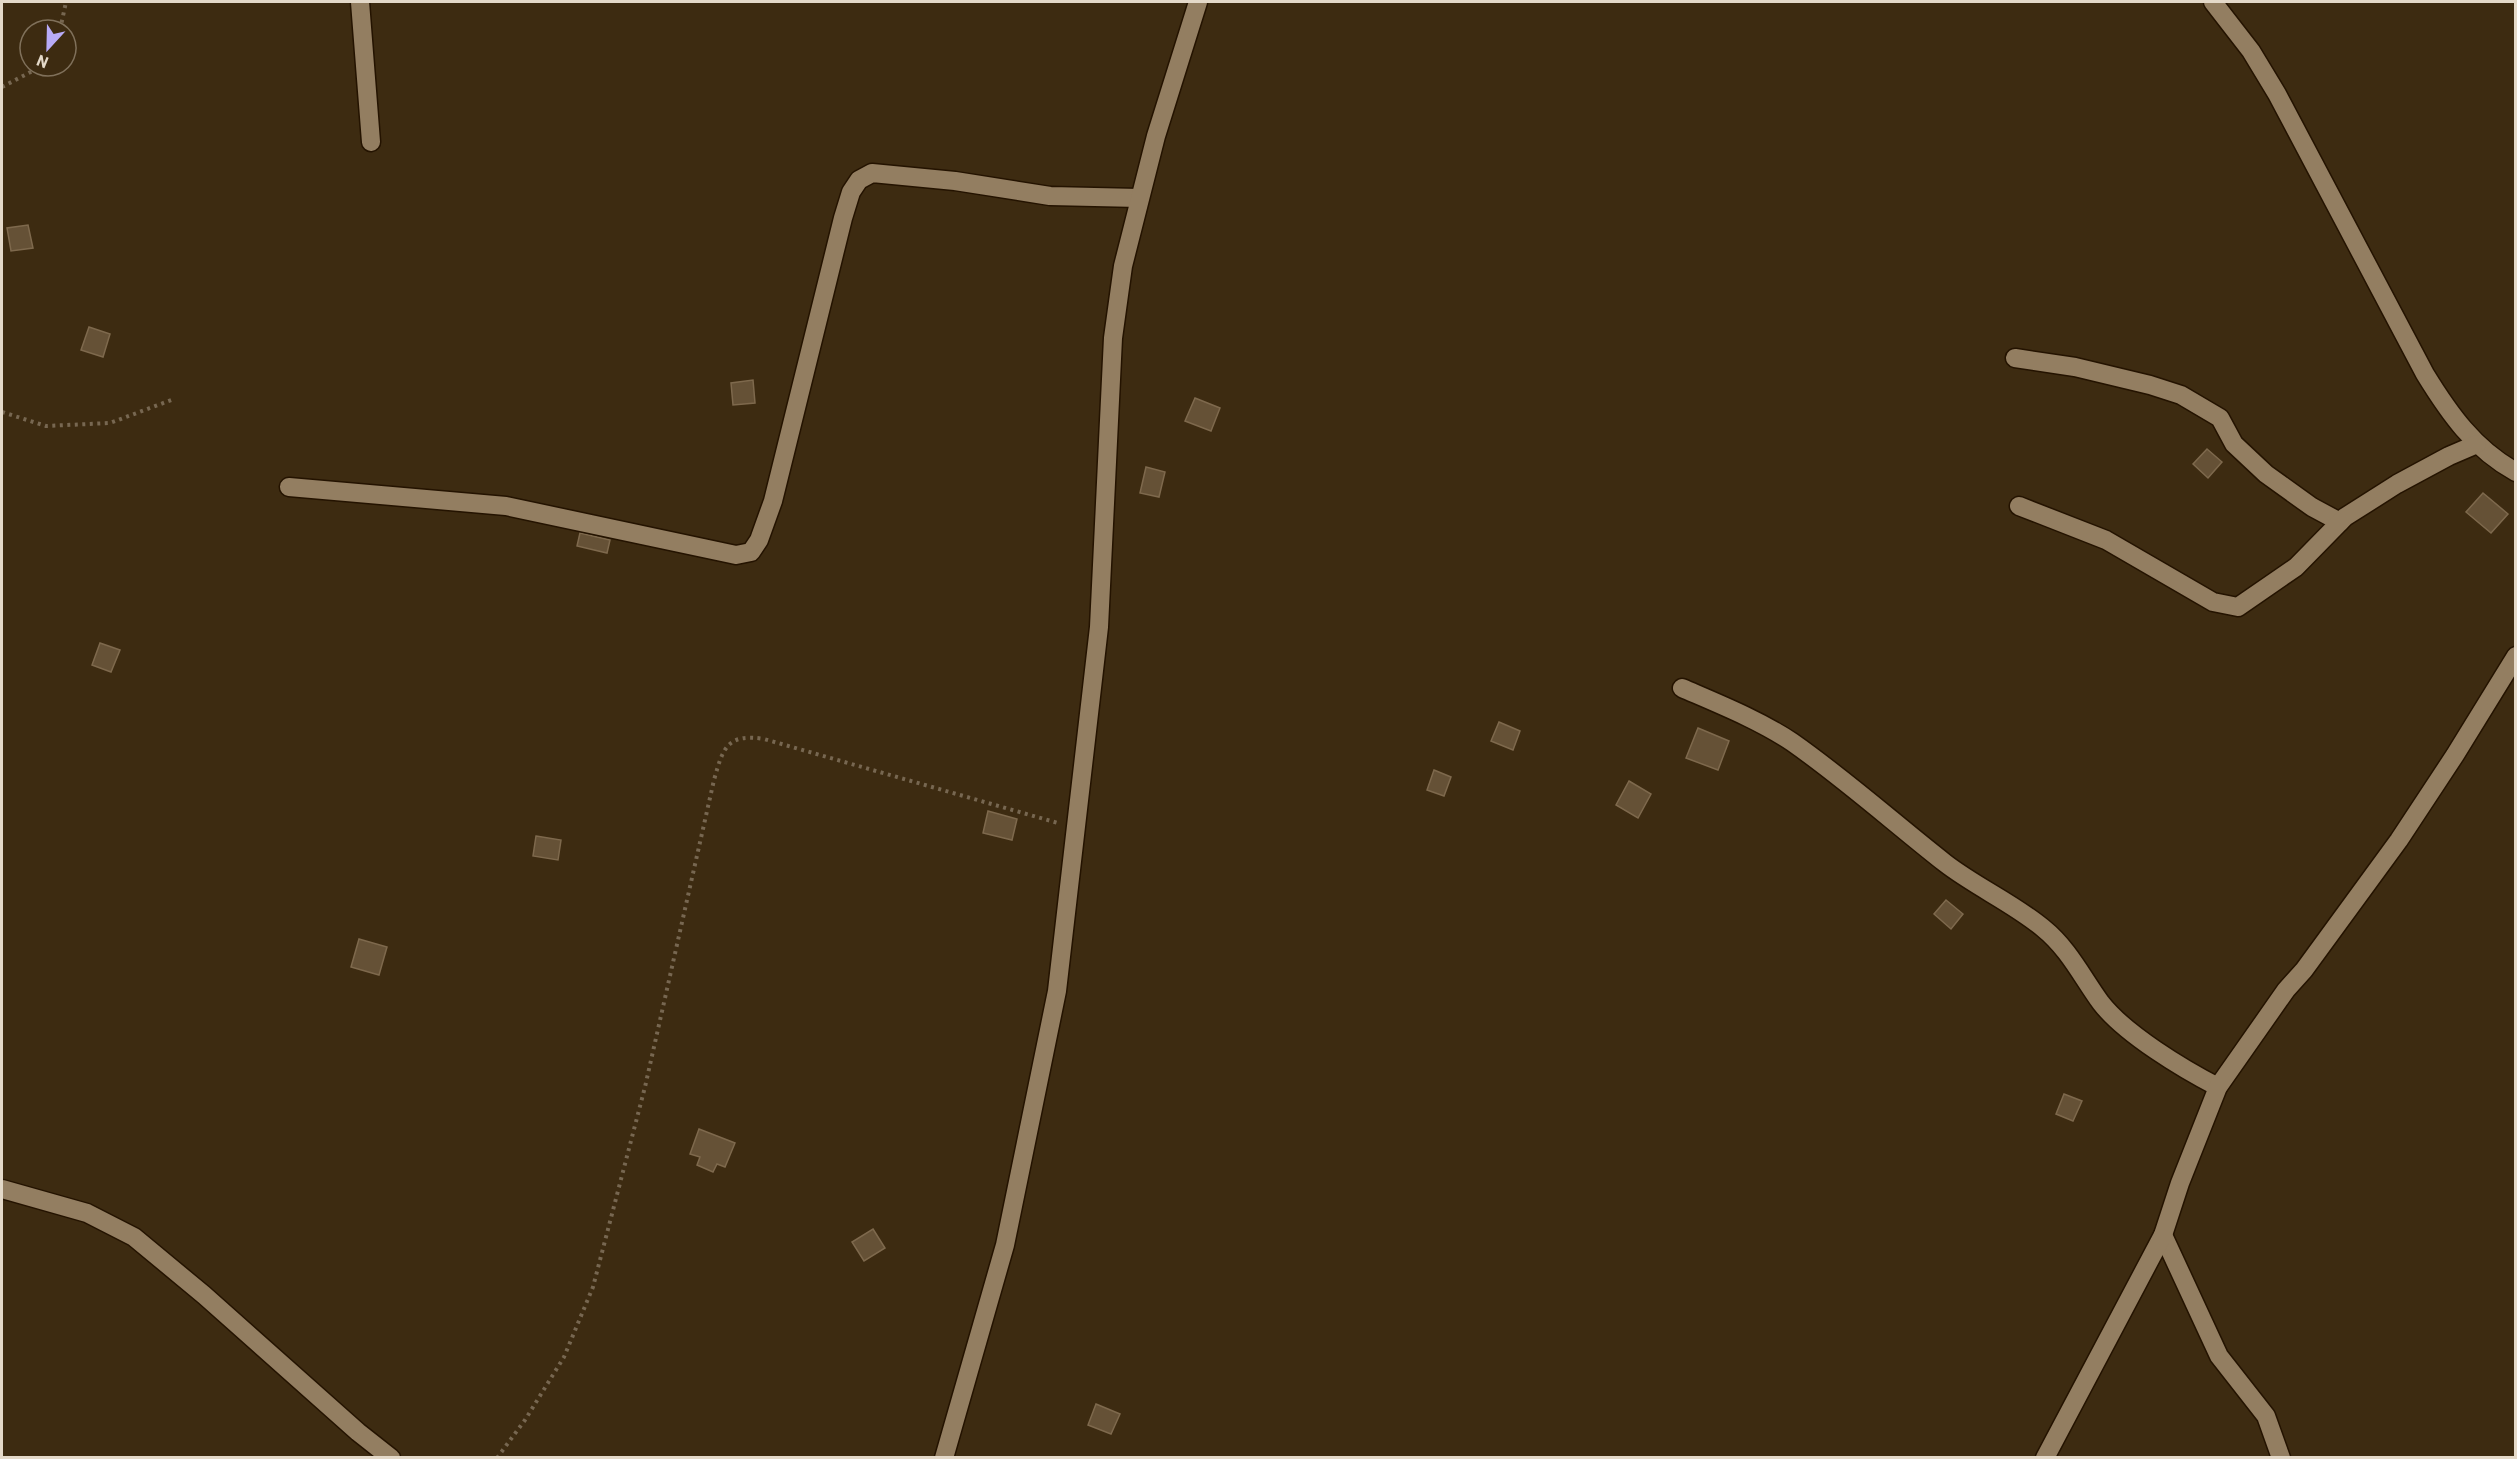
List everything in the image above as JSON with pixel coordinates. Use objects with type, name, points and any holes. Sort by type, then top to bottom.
[{"type":"street","points":[[360,2],[371,142]]},
{"type":"street","points":[[944,1458],[1005,1245],[1057,991],[1099,627],[1113,338],[1123,266],[1139,198],[1198,2]]},
{"type":"street","points":[[2213,2],[2251,51],[2277,94],[2425,374],[2446,408],[2477,444],[2516,472]]},
{"type":"street","points":[[289,488],[506,506],[736,555],[752,552],[759,540],[773,501],[843,218],[851,192],[859,180],[872,173],[892,173],[1005,187],[1050,196],[1139,198]]},
{"type":"street","points":[[2015,358],[2075,367],[2150,385],[2181,396],[2220,418],[2234,444],[2266,474],[2312,507],[2340,522]]},
{"type":"street","points":[[2019,506],[2106,540],[2213,602],[2238,607],[2296,567],[2340,522],[2397,484],[2477,444]]},
{"type":"street","points":[[2045,1458],[2163,1235],[2180,1183],[2218,1087],[2286,990],[2304,970],[2399,840],[2516,656]]},
{"type":"street","points":[[1683,688],[1746,717],[1791,742],[1948,865],[2008,902],[2044,928],[2069,953],[2102,1004],[2121,1022],[2178,1066],[2218,1087]]},
{"type":"street","points":[[2,1189],[87,1213],[134,1237],[204,1295],[358,1432],[391,1458]]},
{"type":"street","points":[[2163,1235],[2219,1356],[2266,1416],[2281,1458]]},
{"type":"path","points":[[63,18],[66,2]]},
{"type":"path","points":[[2,87],[19,78]]},
{"type":"path","points":[[2,412],[46,426],[110,423],[174,399]]},
{"type":"path","points":[[497,1458],[543,1392],[564,1357],[593,1287],[645,1087],[714,780],[722,755],[729,743],[738,738],[750,737],[764,740],[1076,828]]},
{"type":"building","points":[[28,225],[33,248],[11,251],[7,228]]},
{"type":"building","points":[[89,327],[110,334],[103,357],[81,350]]},
{"type":"building","points":[[753,380],[755,403],[733,405],[731,383]]},
{"type":"building","points":[[1195,398],[1220,408],[1211,431],[1185,421]]},
{"type":"building","points":[[2207,449],[2222,462],[2208,478],[2193,464]]},
{"type":"building","points":[[1146,467],[1165,472],[1159,497],[1140,493]]},
{"type":"building","points":[[2483,493],[2508,514],[2491,533],[2466,512]]},
{"type":"building","points":[[580,533],[610,540],[607,553],[577,546]]},
{"type":"building","points":[[100,643],[120,650],[111,672],[92,665]]},
{"type":"building","points":[[1499,722],[1520,731],[1513,750],[1491,741]]},
{"type":"building","points":[[1698,728],[1729,741],[1718,770],[1686,758]]},
{"type":"building","points":[[1434,770],[1451,777],[1444,796],[1427,790]]},
{"type":"building","points":[[1629,781],[1651,794],[1638,818],[1616,805]]},
{"type":"building","points":[[988,811],[1017,819],[1012,840],[983,833]]},
{"type":"building","points":[[536,836],[561,840],[558,860],[533,856]]},
{"type":"building","points":[[1946,900],[1963,914],[1951,929],[1934,914]]},
{"type":"building","points":[[359,939],[387,947],[379,975],[351,967]]},
{"type":"building","points":[[2064,1094],[2082,1101],[2073,1121],[2056,1114]]},
{"type":"building","points":[[699,1129],[735,1143],[725,1167],[717,1164],[713,1172],[697,1165],[700,1157],[690,1154]]},
{"type":"building","points":[[873,1229],[885,1248],[864,1261],[852,1242]]},
{"type":"building","points":[[1096,1404],[1120,1414],[1111,1434],[1088,1425]]}]
